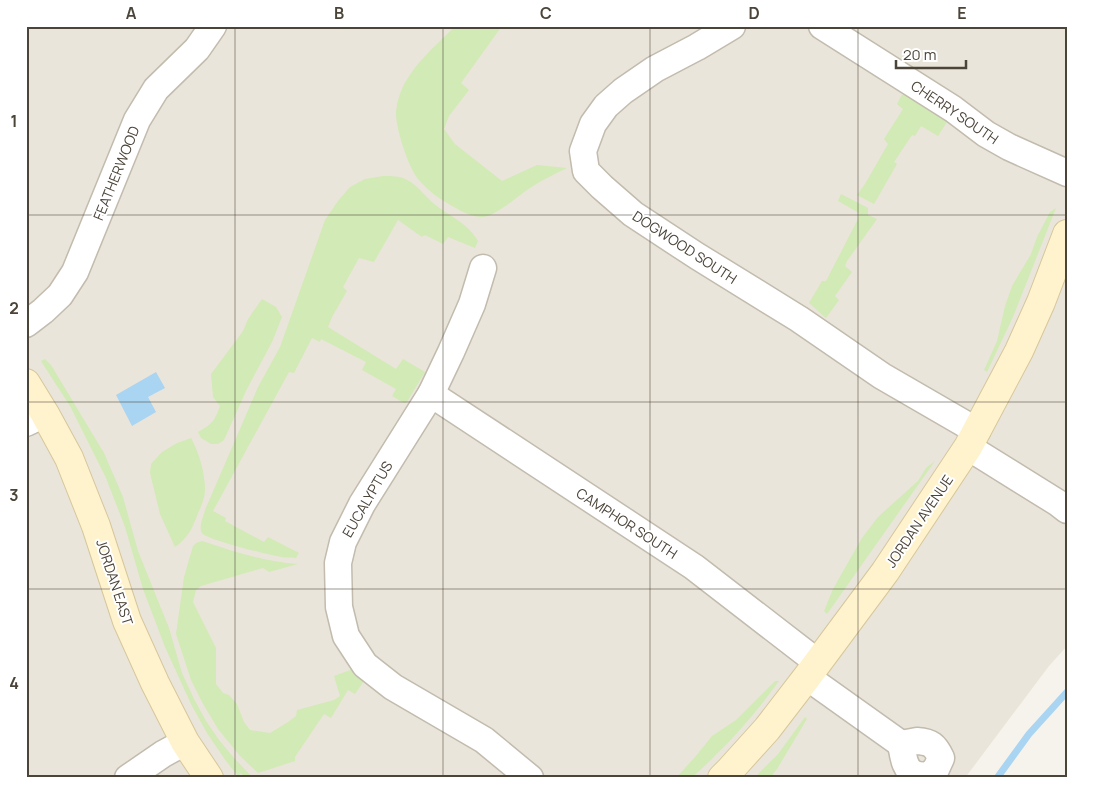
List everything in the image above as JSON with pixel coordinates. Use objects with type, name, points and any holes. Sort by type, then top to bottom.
[{"type":"street","name":"FEATHERWOOD","points":[[26,324],[60,295],[75,272],[137,120],[156,89],[197,49],[213,26]]},
{"type":"street","name":"DOGWOOD SOUTH","points":[[732,26],[655,69],[606,106],[593,124],[583,151],[586,171],[633,214],[799,319],[973,439],[1067,510]]},
{"type":"street","name":"CHERRY SOUTH","points":[[822,26],[1009,148],[1067,173]]},
{"type":"street","name":"JORDAN AVENUE","points":[[722,778],[767,729],[885,572],[973,439],[1041,302],[1067,234]]},
{"type":"street","name":"EUCALYPTUS","points":[[483,268],[472,304],[431,394],[362,504],[342,542],[338,562],[339,607],[346,636],[365,665],[392,687],[484,740],[530,778]]},
{"type":"street","name":"JORDAN EAST","points":[[26,383],[36,419],[69,458],[90,508],[127,621],[155,683],[185,742],[209,778]]},
{"type":"street","name":"CAMPHOR SOUTH","points":[[431,394],[694,568],[901,744]]},
{"type":"street","points":[[128,778],[185,742]]},
{"type":"shaded area","points":[[26,26],[1067,26],[1067,646],[1049,666],[965,778],[26,778]]},
{"type":"green space","points":[[455,26],[502,26],[461,83],[469,90],[449,116],[444,129],[455,144],[502,181],[537,165],[567,168],[525,191],[507,205],[482,217],[457,209],[435,195],[418,179],[407,158],[397,122],[398,101],[403,86],[415,67]]},
{"type":"green space","points":[[906,92],[947,122],[938,136],[921,126],[915,136],[912,135],[894,162],[897,164],[874,204],[857,195],[888,144],[884,139],[903,109],[897,104],[901,96]]},
{"type":"green space","points":[[383,176],[401,177],[411,182],[433,203],[464,224],[478,241],[475,248],[448,237],[443,244],[425,235],[422,237],[398,220],[374,262],[359,258],[343,287],[347,291],[328,327],[396,369],[403,359],[425,372],[407,402],[404,403],[392,396],[396,389],[362,370],[366,362],[321,339],[320,342],[312,338],[294,373],[289,372],[213,511],[226,518],[225,521],[264,542],[268,537],[299,553],[296,558],[281,557],[239,547],[206,536],[201,530],[205,510],[258,387],[280,347],[325,220],[350,187],[365,179]]},
{"type":"green space","points":[[841,194],[868,208],[868,215],[877,219],[847,261],[845,266],[852,272],[835,296],[839,300],[826,318],[809,303],[822,281],[826,281],[858,219],[859,213],[838,201]]},
{"type":"green space","points":[[1056,208],[1013,317],[987,372],[984,370],[997,341],[1012,286],[1031,254],[1037,237],[1050,212]]},
{"type":"green space","points":[[262,299],[276,307],[282,317],[272,342],[247,389],[224,440],[218,444],[211,444],[201,438],[198,432],[212,422],[220,406],[213,397],[211,374],[243,331],[248,319]]},
{"type":"green space","points":[[45,359],[51,365],[104,453],[123,497],[138,551],[169,628],[182,673],[194,699],[219,740],[253,778],[242,778],[244,777],[241,773],[238,776],[207,733],[191,704],[165,647],[143,589],[125,527],[106,478],[70,406],[41,361]]},
{"type":"green space","points":[[191,438],[203,470],[205,493],[191,529],[183,541],[175,547],[160,514],[150,473],[151,464],[162,452],[177,443]]},
{"type":"green space","points":[[935,461],[827,614],[824,611],[833,589],[862,538],[878,517],[918,481],[926,468]]},
{"type":"green space","points":[[202,541],[261,558],[298,564],[269,572],[263,568],[201,586],[196,590],[193,602],[216,648],[216,684],[223,693],[229,695],[237,704],[244,722],[250,730],[270,733],[296,716],[297,710],[334,700],[340,696],[334,676],[356,668],[364,681],[355,694],[348,690],[331,718],[324,714],[295,757],[295,761],[258,773],[240,756],[218,729],[191,680],[176,634],[184,577],[193,546]]},
{"type":"green space","points":[[775,681],[779,681],[749,720],[715,756],[691,778],[676,778],[712,736],[736,720]]},
{"type":"green space","points":[[805,717],[807,719],[770,778],[754,778],[778,754]]},
{"type":"water","points":[[156,372],[165,388],[148,397],[156,412],[132,426],[116,395]]},
{"type":"waterway","points":[[997,778],[1029,734],[1067,692]]}]
